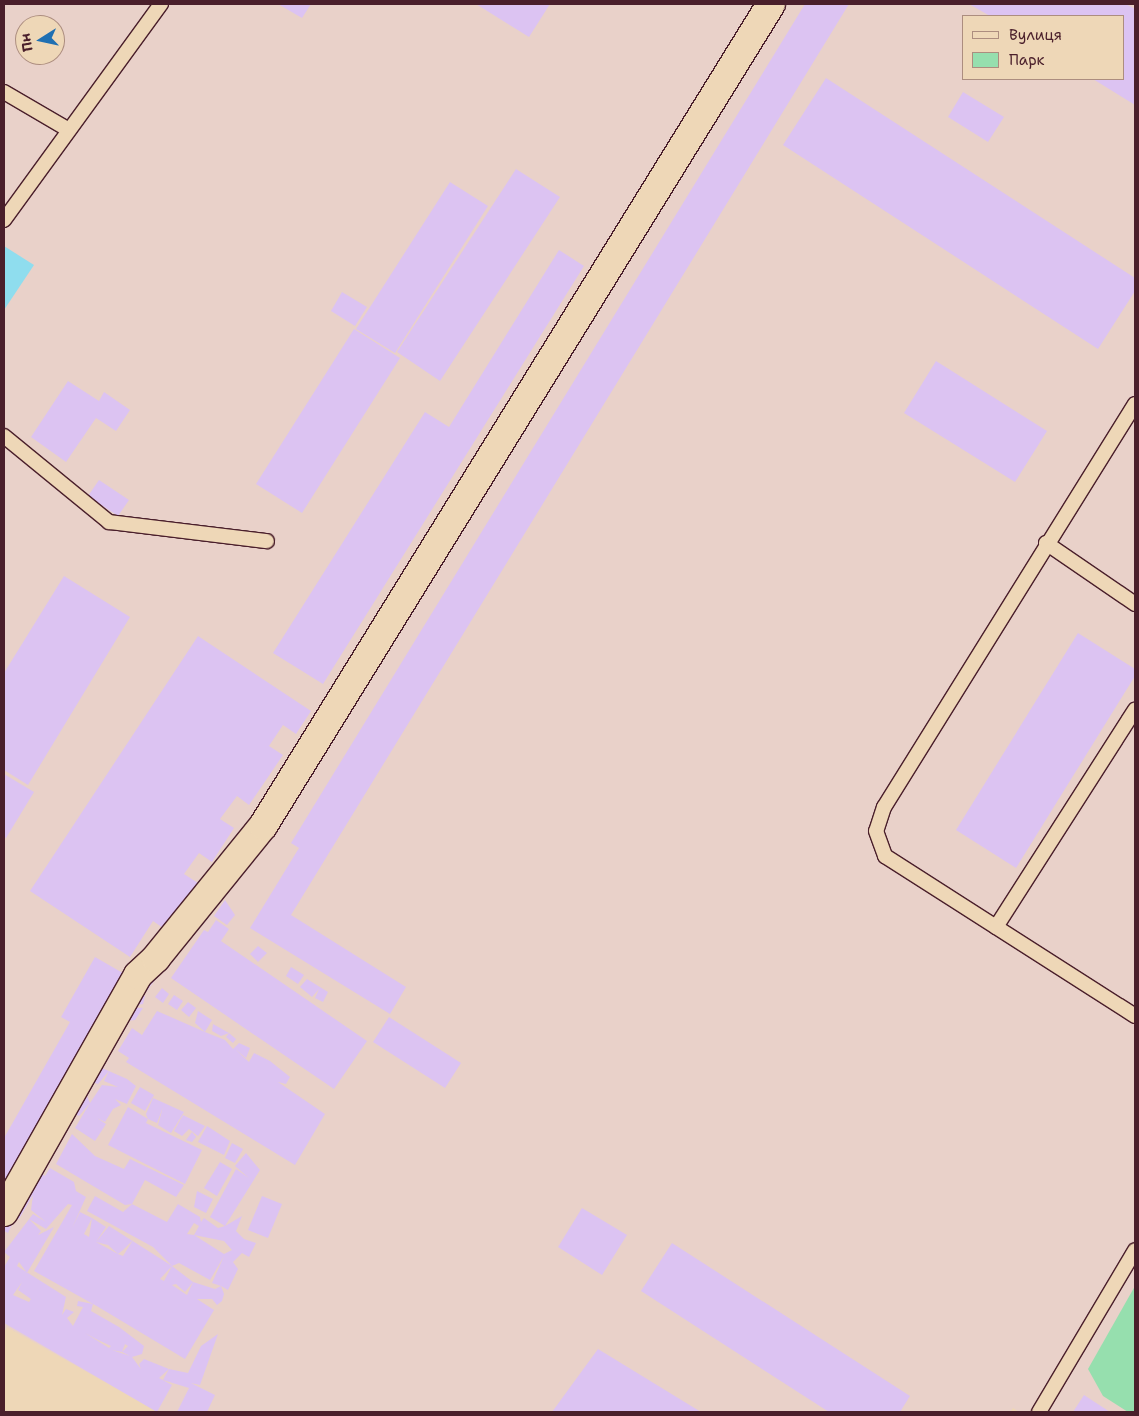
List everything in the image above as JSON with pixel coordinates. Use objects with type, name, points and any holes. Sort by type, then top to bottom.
[{"type":"street","points":[[4,1212],[138,975],[156,958],[263,826],[772,4]]},
{"type":"lane","points":[[4,220],[161,4]]},
{"type":"lane","points":[[4,92],[69,130]]},
{"type":"lane","points":[[1135,404],[1046,543],[884,807],[876,831],[885,856],[1135,1016]]},
{"type":"lane","points":[[4,436],[110,522],[268,541]]},
{"type":"lane","points":[[1046,543],[1135,604]]},
{"type":"lane","points":[[996,927],[1135,710]]},
{"type":"lane","points":[[1039,1412],[1135,1250]]},
{"type":"shaded area","points":[[4,4],[1135,4],[1135,1412],[1019,1412],[1013,1408],[1010,1412],[158,1412],[7,1327],[4,1332]]},
{"type":"green space","points":[[1135,1286],[1135,1412],[1128,1412],[1103,1396],[1088,1369]]},
{"type":"water","points":[[4,246],[34,265],[4,310]]},
{"type":"building","points":[[278,4],[311,4],[302,18]]},
{"type":"building","points":[[476,4],[550,4],[529,37]]},
{"type":"building","points":[[805,4],[849,4],[291,915],[406,987],[390,1014],[250,928],[299,848],[291,843]]},
{"type":"building","points":[[969,4],[1126,4],[1135,9],[1135,105],[1095,80],[1124,80],[1124,15],[988,15]]},
{"type":"building","points":[[826,78],[1135,278],[1135,291],[1098,349],[783,145]]},
{"type":"building","points":[[963,92],[1004,117],[988,142],[948,117]]},
{"type":"building","points":[[516,169],[560,197],[440,381],[397,352]]},
{"type":"building","points":[[450,182],[488,206],[395,353],[356,329]]},
{"type":"building","points":[[559,250],[584,266],[323,684],[273,653],[425,412],[449,427]]},
{"type":"building","points":[[342,292],[367,307],[355,326],[331,311]]},
{"type":"building","points":[[354,329],[400,358],[302,513],[256,484]]},
{"type":"building","points":[[936,361],[1047,431],[1015,482],[904,413]]},
{"type":"building","points":[[68,381],[99,401],[104,392],[130,410],[116,431],[96,418],[66,462],[31,437]]},
{"type":"building","points":[[99,480],[129,500],[118,516],[88,496]]},
{"type":"building","points":[[64,576],[130,617],[28,785],[4,770],[4,673]]},
{"type":"building","points":[[1078,633],[1135,669],[1135,676],[1016,868],[956,830]]},
{"type":"building","points":[[198,636],[311,711],[296,734],[283,725],[269,746],[283,755],[249,805],[237,796],[220,819],[234,828],[212,862],[199,853],[184,874],[198,883],[166,930],[153,921],[130,957],[30,891]]},
{"type":"building","points":[[4,774],[34,792],[6,838],[4,837]]},
{"type":"building","points":[[225,900],[235,915],[227,925],[214,916]]},
{"type":"building","points":[[216,920],[229,929],[221,941],[367,1041],[334,1089],[171,978],[204,930],[208,932]]},
{"type":"building","points":[[258,946],[267,953],[258,962],[250,954]]},
{"type":"building","points":[[95,957],[128,976],[4,1193],[4,1138],[70,1022],[61,1017]]},
{"type":"building","points":[[291,967],[304,975],[298,984],[286,976]]},
{"type":"building","points":[[142,975],[155,980],[146,992],[135,991]]},
{"type":"building","points":[[307,979],[328,992],[323,1002],[315,998],[319,989],[312,997],[300,987]]},
{"type":"building","points":[[162,988],[169,994],[163,1003],[155,997]]},
{"type":"building","points":[[131,994],[145,996],[143,1004],[126,1007],[143,1008],[135,1020],[117,1022]]},
{"type":"building","points":[[174,995],[183,1001],[177,1010],[168,1004]]},
{"type":"building","points":[[188,1002],[196,1008],[189,1017],[181,1010]]},
{"type":"building","points":[[157,1011],[225,1040],[233,1049],[239,1043],[250,1048],[246,1058],[235,1049],[249,1062],[254,1053],[270,1061],[290,1077],[286,1084],[278,1082],[325,1114],[295,1165],[126,1062],[129,1058],[118,1051],[132,1028],[142,1035]]},
{"type":"building","points":[[198,1011],[212,1020],[205,1032],[195,1023]]},
{"type":"building","points":[[389,1017],[461,1063],[445,1088],[373,1042]]},
{"type":"building","points":[[213,1024],[229,1033],[221,1036],[212,1031]]},
{"type":"building","points":[[229,1033],[236,1039],[233,1043],[226,1037]]},
{"type":"building","points":[[102,1068],[109,1071],[98,1084],[84,1079]]},
{"type":"building","points":[[109,1071],[127,1079],[136,1086],[127,1104],[115,1099],[121,1105],[113,1109],[105,1122],[97,1118],[106,1124],[95,1141],[75,1128],[102,1085],[118,1087],[104,1081]]},
{"type":"building","points":[[84,1079],[93,1086],[87,1096],[90,1103],[79,1116],[68,1110]]},
{"type":"building","points":[[140,1087],[154,1095],[145,1111],[131,1103]]},
{"type":"building","points":[[153,1098],[184,1112],[171,1133],[158,1125],[163,1107],[157,1123],[148,1119],[146,1114]]},
{"type":"building","points":[[128,1107],[148,1119],[146,1123],[202,1150],[185,1184],[108,1145]]},
{"type":"building","points":[[183,1115],[205,1126],[198,1136],[189,1129],[182,1136],[174,1131]]},
{"type":"building","points":[[207,1126],[230,1141],[224,1155],[198,1142]]},
{"type":"building","points":[[192,1132],[196,1137],[192,1142],[186,1140]]},
{"type":"building","points":[[72,1134],[95,1156],[124,1169],[130,1159],[184,1185],[176,1197],[145,1180],[132,1204],[125,1205],[56,1164]]},
{"type":"building","points":[[232,1143],[243,1149],[235,1163],[225,1158]]},
{"type":"building","points":[[246,1153],[260,1170],[225,1226],[210,1217],[236,1169],[249,1178],[235,1166]]},
{"type":"building","points":[[220,1162],[232,1169],[217,1196],[204,1188]]},
{"type":"building","points":[[50,1168],[74,1182],[76,1191],[86,1197],[72,1228],[80,1212],[92,1218],[106,1227],[96,1242],[118,1254],[123,1256],[132,1241],[172,1266],[193,1282],[215,1289],[221,1286],[224,1294],[222,1301],[217,1305],[212,1299],[197,1299],[214,1310],[185,1359],[34,1271],[72,1205],[68,1204],[46,1229],[29,1219],[33,1214],[46,1222],[31,1210],[33,1195],[19,1219],[9,1214],[23,1186],[37,1190],[21,1180],[35,1169],[45,1176]],"holes":[[[92,1218],[89,1237],[84,1234]],[[172,1266],[164,1281],[160,1279]],[[193,1282],[187,1295],[172,1285],[176,1284],[185,1292]]]},
{"type":"building","points":[[197,1191],[213,1199],[206,1213],[194,1207]]},
{"type":"building","points":[[95,1196],[123,1212],[132,1204],[167,1222],[178,1204],[200,1217],[201,1222],[204,1218],[218,1228],[242,1216],[236,1231],[244,1239],[256,1243],[249,1257],[242,1253],[233,1262],[238,1269],[228,1290],[212,1283],[224,1256],[210,1280],[179,1263],[172,1266],[153,1247],[87,1211]],"holes":[[[194,1223],[199,1226],[194,1235],[187,1234]],[[194,1235],[224,1241],[232,1250],[224,1254]]]},
{"type":"building","points":[[262,1196],[282,1204],[268,1238],[248,1230]]},
{"type":"building","points":[[582,1208],[627,1235],[602,1275],[558,1247]]},
{"type":"building","points":[[6,1216],[14,1220],[8,1233],[4,1231]]},
{"type":"building","points":[[29,1219],[41,1231],[38,1235],[54,1227],[27,1273],[66,1297],[62,1315],[66,1309],[74,1312],[67,1318],[73,1326],[83,1307],[77,1306],[78,1301],[93,1304],[91,1311],[119,1327],[144,1346],[142,1354],[132,1357],[141,1369],[139,1364],[144,1359],[169,1369],[159,1378],[172,1385],[157,1412],[4,1323],[4,1267],[10,1257],[4,1252]],"holes":[[[19,1262],[26,1272],[17,1266]],[[22,1282],[18,1290],[31,1299],[29,1302],[13,1295]],[[85,1333],[96,1339],[111,1346],[109,1348]]]},
{"type":"building","points":[[109,1226],[132,1241],[118,1254],[108,1245],[96,1242]]},
{"type":"building","points":[[672,1243],[910,1396],[900,1412],[829,1412],[641,1291]]},
{"type":"building","points":[[218,1334],[200,1385],[191,1383],[215,1395],[207,1412],[177,1412],[189,1388],[163,1380],[169,1369],[188,1373],[201,1346]]},
{"type":"building","points":[[598,1349],[701,1412],[552,1412]]},
{"type":"building","points":[[1084,1395],[1110,1412],[1073,1412]]}]
